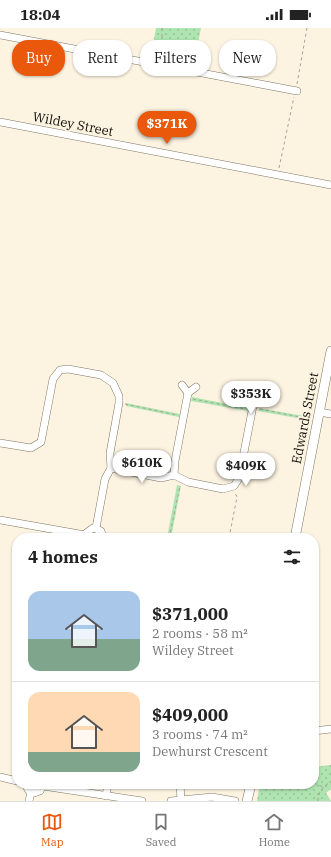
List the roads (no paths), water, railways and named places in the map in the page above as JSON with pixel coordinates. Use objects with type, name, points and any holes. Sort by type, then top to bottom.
[{"type":"main road","name":"Edwards Street","points":[[297,533],[331,351]]},
{"type":"main road","points":[[247,801],[250,789]]},
{"type":"street","points":[[0,35],[297,91]]},
{"type":"street","name":"Wildey Street","points":[[0,122],[331,186]]},
{"type":"street","points":[[0,443],[31,448],[41,442],[53,379],[56,372],[63,368],[105,377],[115,387],[119,403],[110,453],[111,468],[105,479],[96,528]]},
{"type":"street","points":[[182,385],[188,393]]},
{"type":"street","points":[[174,475],[175,461],[188,393],[196,387]]},
{"type":"street","points":[[247,397],[253,406]]},
{"type":"street","points":[[111,468],[161,478],[174,475],[182,480],[223,489],[232,488],[239,478],[253,406],[260,400]]},
{"type":"street","points":[[319,412],[331,414]]},
{"type":"street","points":[[0,520],[65,533]]},
{"type":"street","points":[[87,533],[88,530],[96,528],[102,533]]},
{"type":"street","points":[[319,730],[331,729]]},
{"type":"street","points":[[0,777],[12,779]]},
{"type":"street","points":[[27,789],[31,792],[40,791],[41,789]]},
{"type":"street","points":[[66,789],[142,801]]},
{"type":"street","points":[[106,796],[107,789]]},
{"type":"street","points":[[181,789],[182,800]]},
{"type":"street","points":[[29,801],[31,792]]},
{"type":"street","points":[[171,801],[212,797],[235,801]]}]
